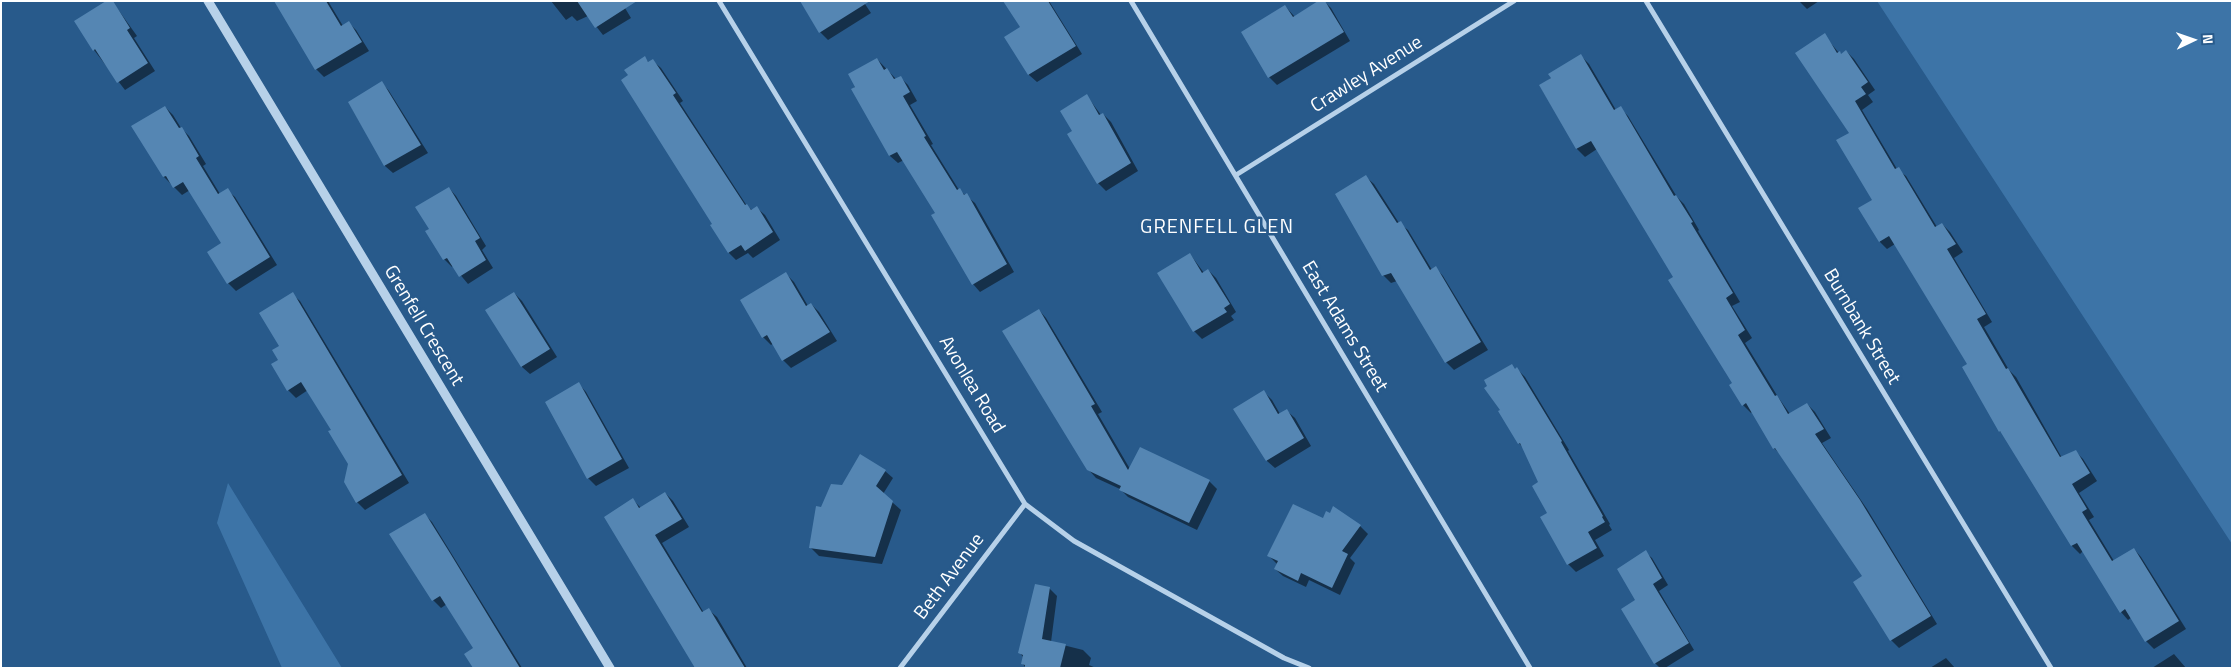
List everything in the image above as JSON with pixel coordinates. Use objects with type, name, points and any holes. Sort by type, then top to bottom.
[{"type":"street","name":"Grenfell Crescent","points":[[208,1],[610,668]]},
{"type":"street","name":"Avonlea Road","points":[[719,1],[1025,504],[1074,541],[1284,658],[1308,668]]},
{"type":"street","name":"East Adams Street","points":[[1131,1],[1530,668]]},
{"type":"street","name":"Crawley Avenue","points":[[1236,175],[1514,1]]},
{"type":"street","name":"Burnbank Street","points":[[1646,1],[2051,668]]},
{"type":"street","name":"Beth Avenue","points":[[900,668],[1025,504]]},
{"type":"shaded area","points":[[1877,1],[2232,1],[2232,544]]},
{"type":"shaded area","points":[[228,483],[342,668],[282,668],[217,523]]},
{"type":"building","points":[[106,1],[113,1],[130,28],[127,30],[148,63],[117,83],[74,21]]},
{"type":"building","points":[[274,1],[326,1],[341,26],[349,21],[362,42],[315,70]]},
{"type":"building","points":[[577,1],[637,1],[595,28]]},
{"type":"building","points":[[800,1],[870,1],[819,33]]},
{"type":"building","points":[[1003,1],[1048,1],[1076,46],[1028,75],[1004,37],[1020,27]]},
{"type":"building","points":[[1318,1],[1325,1],[1344,32],[1268,78],[1241,32],[1285,5],[1293,17]]},
{"type":"building","points":[[1825,33],[1837,53],[1840,51],[1841,54],[1846,50],[1868,82],[1861,87],[1866,94],[1855,101],[1895,169],[1899,167],[1935,227],[1942,223],[1956,244],[1947,249],[1986,314],[1977,319],[2006,369],[2008,368],[2060,457],[2076,450],[2090,473],[2072,484],[2087,509],[2082,512],[2112,561],[2134,548],[2179,621],[2145,642],[2125,609],[2120,613],[2077,543],[2071,546],[1999,432],[1962,367],[1967,364],[1889,236],[1879,242],[1858,208],[1872,200],[1836,140],[1849,133],[1795,53]]},
{"type":"building","points":[[1581,54],[1614,110],[1621,106],[1674,196],[1676,195],[1693,222],[1691,223],[1733,293],[1726,298],[1745,330],[1738,335],[1775,396],[1777,395],[1788,414],[1807,403],[1824,429],[1815,434],[1860,500],[1931,616],[1890,641],[1853,582],[1862,576],[1775,448],[1773,449],[1746,403],[1742,406],[1729,385],[1732,383],[1668,280],[1673,277],[1591,141],[1576,149],[1539,85],[1551,78],[1548,74]]},
{"type":"building","points":[[645,56],[648,62],[653,59],[676,93],[673,95],[745,205],[747,204],[751,210],[757,206],[773,232],[745,251],[741,245],[728,253],[710,225],[712,224],[621,80],[628,75],[624,70]]},
{"type":"building","points":[[877,58],[884,70],[887,68],[894,79],[901,76],[910,92],[903,96],[926,136],[924,137],[957,190],[960,188],[964,195],[967,193],[1007,264],[972,285],[931,215],[935,213],[897,152],[889,156],[851,89],[855,87],[848,74]]},
{"type":"building","points":[[382,81],[421,145],[384,166],[348,102]]},
{"type":"building","points":[[1087,94],[1099,115],[1103,113],[1131,163],[1097,184],[1067,134],[1072,131],[1060,111]]},
{"type":"building","points":[[165,106],[179,128],[182,127],[199,156],[196,158],[218,194],[228,188],[270,257],[227,284],[207,252],[221,243],[183,182],[173,188],[166,176],[163,177],[131,126]]},
{"type":"building","points":[[1366,175],[1397,223],[1401,221],[1430,270],[1436,266],[1481,342],[1445,363],[1391,273],[1382,276],[1335,194]]},
{"type":"building","points":[[449,187],[480,238],[475,241],[486,260],[459,277],[447,258],[443,260],[425,231],[429,229],[415,207]]},
{"type":"building","points":[[1190,253],[1202,273],[1208,269],[1230,304],[1224,308],[1227,312],[1193,332],[1157,273]]},
{"type":"building","points":[[786,272],[806,306],[811,303],[830,332],[782,361],[767,335],[762,338],[740,300]]},
{"type":"building","points":[[293,292],[402,475],[356,503],[344,482],[348,464],[328,431],[331,430],[301,382],[287,391],[271,364],[278,360],[272,350],[279,346],[259,313]]},
{"type":"building","points":[[514,292],[550,349],[521,367],[485,310]]},
{"type":"building","points":[[1039,309],[1095,404],[1091,406],[1128,470],[1140,447],[1210,480],[1189,523],[1119,490],[1121,486],[1087,470],[1002,331]]},
{"type":"building","points":[[1512,364],[1515,369],[1517,367],[1562,441],[1605,522],[1588,532],[1597,548],[1567,565],[1540,517],[1547,513],[1532,486],[1538,482],[1520,443],[1518,444],[1498,411],[1500,410],[1484,388],[1487,386],[1484,380]]},
{"type":"building","points":[[579,382],[622,459],[587,479],[545,402]]},
{"type":"building","points":[[1264,390],[1278,414],[1287,409],[1304,438],[1266,461],[1233,409]]},
{"type":"building","points":[[860,454],[886,470],[876,486],[893,501],[875,557],[809,548],[816,506],[821,507],[831,484],[842,485]]},
{"type":"building","points":[[665,492],[682,519],[655,535],[702,612],[709,608],[745,668],[695,668],[604,517],[633,498],[639,508]]},
{"type":"building","points":[[1293,504],[1323,518],[1326,511],[1330,513],[1333,506],[1361,525],[1342,551],[1348,554],[1332,588],[1301,573],[1298,581],[1274,569],[1278,561],[1267,556]]},
{"type":"building","points":[[425,513],[520,668],[473,668],[464,654],[473,648],[440,596],[432,601],[389,534]]},
{"type":"building","points":[[1646,550],[1662,578],[1653,584],[1689,643],[1654,664],[1621,609],[1635,600],[1617,569]]},
{"type":"building","points":[[1035,584],[1050,587],[1042,639],[1066,644],[1060,668],[1025,668],[1025,665],[1021,664],[1023,655],[1018,653]]},
{"type":"district","name":"GRENFELL GLEN","points":[[1217,228]]}]
